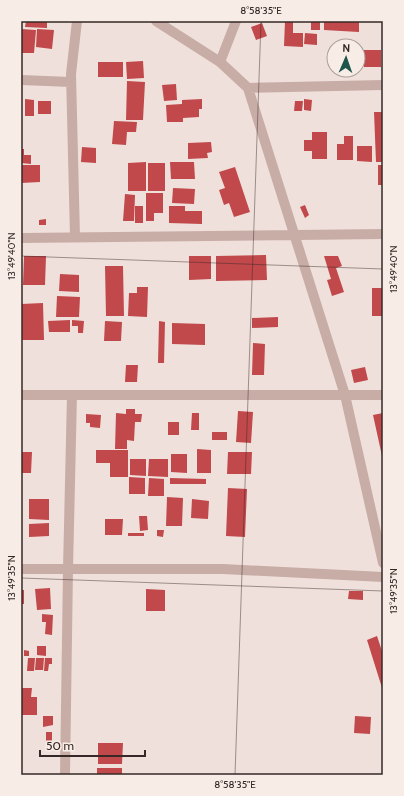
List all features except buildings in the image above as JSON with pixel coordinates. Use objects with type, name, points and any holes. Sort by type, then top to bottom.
[{"type":"street","points":[[75,237],[71,82],[77,21]]},
{"type":"street","points":[[156,21],[220,62],[248,88],[345,395],[383,563]]},
{"type":"street","points":[[220,62],[236,21]]},
{"type":"street","points":[[21,80],[71,82]]},
{"type":"street","points":[[248,88],[383,85]]},
{"type":"street","points":[[21,238],[383,234]]},
{"type":"street","points":[[21,395],[383,395]]},
{"type":"street","points":[[65,775],[72,395]]},
{"type":"street","points":[[21,569],[222,569],[383,576]]}]
